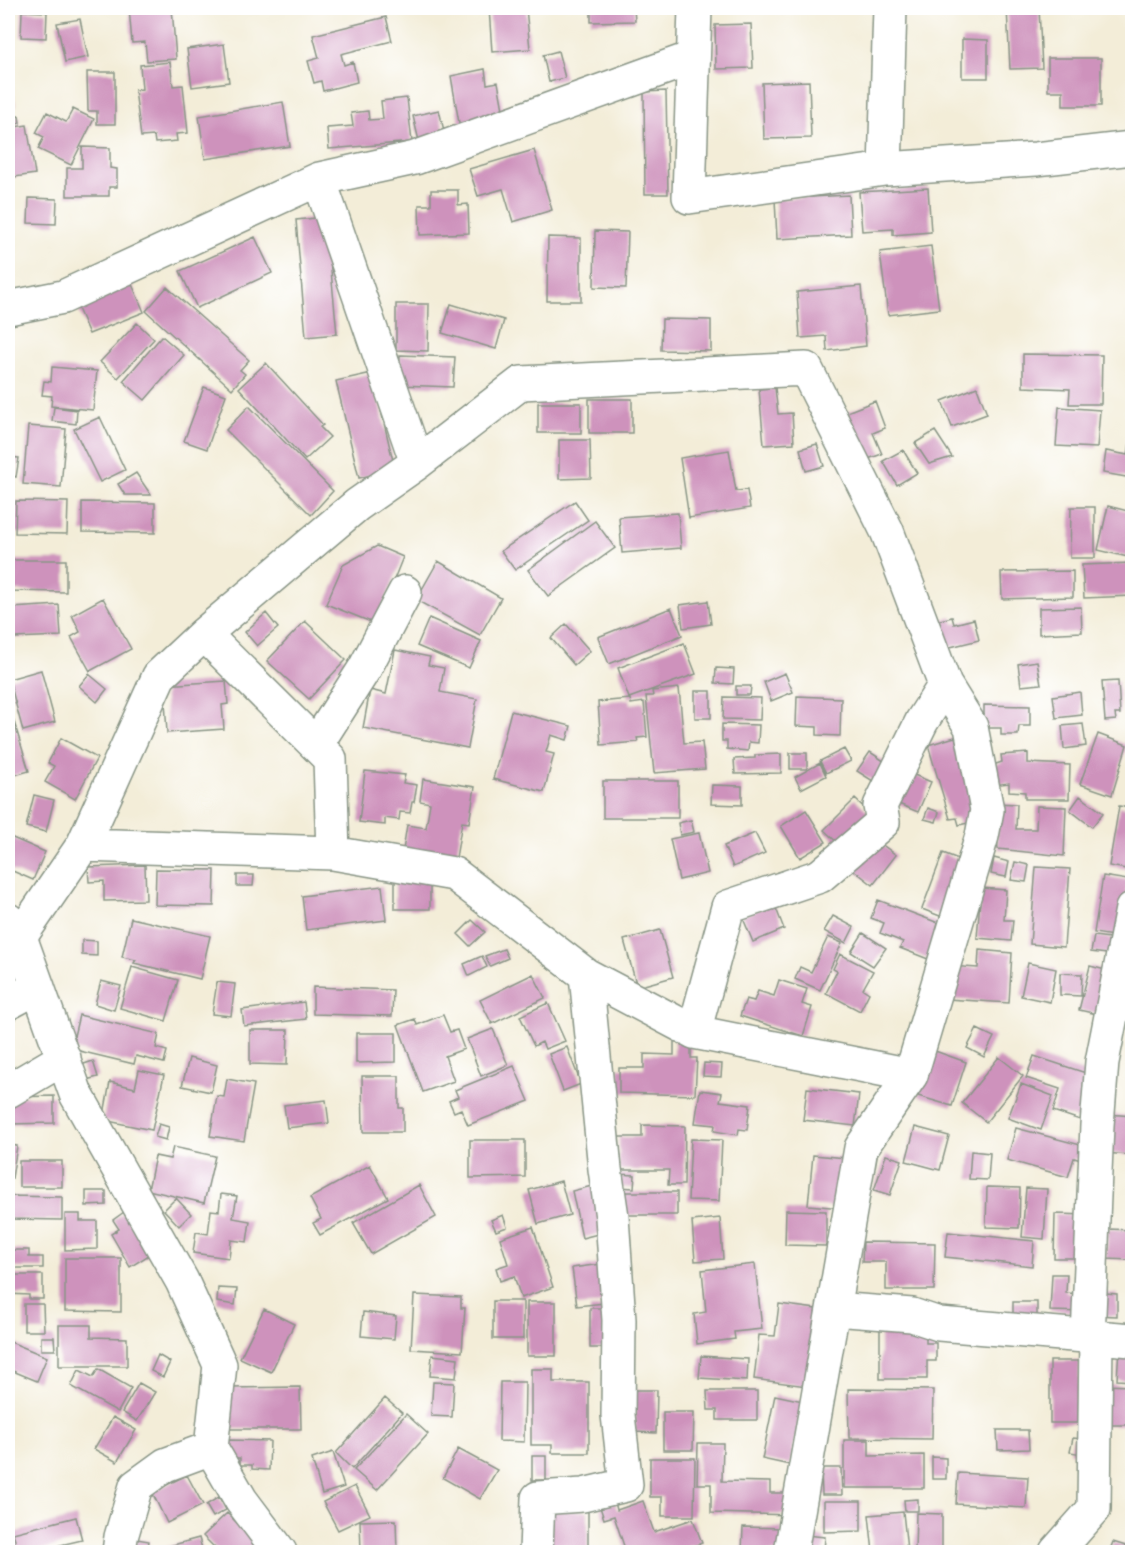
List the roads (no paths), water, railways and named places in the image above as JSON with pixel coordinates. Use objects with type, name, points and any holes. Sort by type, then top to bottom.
[{"type":"street","points":[[695,8],[690,197],[885,169],[1036,159],[1132,148]]},
{"type":"street","points":[[885,169],[890,8]]},
{"type":"street","points":[[8,308],[63,297],[319,179],[415,158],[692,58]]},
{"type":"street","points":[[319,179],[417,463]]},
{"type":"street","points":[[280,1552],[241,1500],[211,1448],[220,1365],[182,1281],[76,1094],[38,987],[14,929],[83,845],[159,676],[204,634],[357,506],[521,383],[806,369],[887,531],[945,685],[971,727],[987,810],[982,836],[911,1075],[861,1148],[791,1552]]},
{"type":"street","points":[[316,745],[365,668],[405,592]]},
{"type":"street","points":[[204,634],[330,759],[333,853]]},
{"type":"street","points":[[694,1032],[728,907],[820,876],[883,822],[880,806],[922,721],[945,685]]},
{"type":"street","points":[[83,845],[333,853],[454,874],[586,975],[694,1032],[911,1075]]},
{"type":"street","points":[[1056,1552],[1094,1509],[1092,1336],[1097,1125],[1102,1062],[1132,909]]},
{"type":"street","points":[[536,1552],[538,1498],[583,1495],[626,1485],[618,1415],[619,1320],[612,1216],[605,1169],[586,975]]},
{"type":"street","points":[[8,1003],[38,987]]},
{"type":"street","points":[[8,1091],[64,1059]]},
{"type":"street","points":[[834,1310],[912,1315],[939,1324],[1132,1340]]},
{"type":"street","points":[[119,1552],[136,1486],[165,1465],[211,1448]]}]
